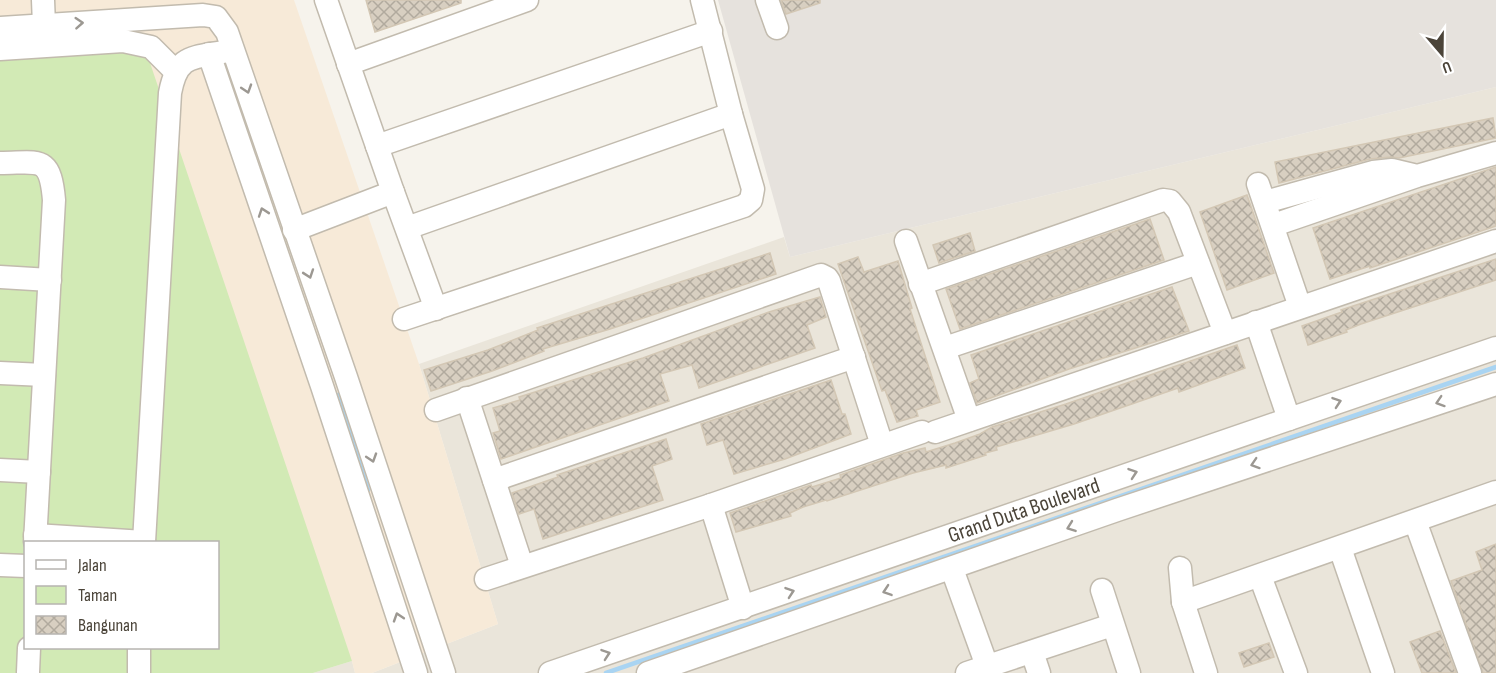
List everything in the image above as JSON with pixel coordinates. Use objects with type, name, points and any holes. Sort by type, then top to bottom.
[{"type":"street","points":[[43,0],[44,26]]},
{"type":"street","points":[[326,0],[436,309]]},
{"type":"street","points":[[348,64],[526,0]]},
{"type":"street","points":[[404,319],[744,206],[751,200],[753,189],[702,0]]},
{"type":"street","points":[[767,0],[777,28]]},
{"type":"street","points":[[0,28],[203,15],[216,17],[227,32],[294,230],[416,673]]},
{"type":"street","points":[[377,146],[711,31]]},
{"type":"street","points":[[0,49],[123,41],[150,47],[175,70]]},
{"type":"street","points":[[144,541],[170,93],[175,70],[185,61],[196,56],[234,50]]},
{"type":"street","points":[[209,54],[444,673]]},
{"type":"street","points":[[407,228],[731,114]]},
{"type":"street","points":[[1274,225],[1417,176],[1496,153]]},
{"type":"street","points":[[0,163],[38,163],[47,168],[53,180],[50,280],[35,539],[108,541]]},
{"type":"street","points":[[1300,307],[1262,193],[1373,172],[1403,171],[1417,176]]},
{"type":"street","points":[[294,230],[393,192]]},
{"type":"street","points":[[920,284],[1163,200],[1170,201],[1179,212],[1225,333]]},
{"type":"street","points":[[906,241],[969,420]]},
{"type":"street","points":[[486,579],[711,505],[882,445],[969,420],[1496,241]]},
{"type":"street","points":[[945,348],[1198,262]]},
{"type":"street","points":[[436,410],[817,276],[824,276],[829,281],[882,445]]},
{"type":"street","points":[[0,278],[50,280]]},
{"type":"street","points":[[1263,320],[1296,416]]},
{"type":"street","name":"Grand Duta Boulevard","points":[[648,673],[952,569],[1296,416],[1496,348]]},
{"type":"street","points":[[494,480],[854,357]]},
{"type":"street","points":[[0,373],[44,375]]},
{"type":"street","name":"Grand Duta Boulevard","points":[[550,673],[743,608],[1113,496],[1496,384]]},
{"type":"street","points":[[467,398],[522,566]]},
{"type":"street","points":[[0,470],[39,472]]},
{"type":"street","points":[[1183,602],[1495,495]]},
{"type":"street","points":[[711,505],[743,608]]},
{"type":"street","points":[[1415,521],[1470,673]]},
{"type":"street","points":[[1340,548],[1383,673]]},
{"type":"street","points":[[0,566],[24,566]]},
{"type":"street","points":[[1179,568],[1183,602],[1206,673]]},
{"type":"street","points":[[952,569],[977,670],[1112,625]]},
{"type":"street","points":[[1260,576],[1296,673]]},
{"type":"street","points":[[1102,590],[1129,673]]},
{"type":"street","points":[[28,672],[29,649]]},
{"type":"street","points":[[139,649],[139,673]]},
{"type":"street","points":[[1032,651],[1039,673]]},
{"type":"shaded area","points":[[0,0],[294,0],[419,364],[498,624],[372,673],[355,673],[352,661],[0,57]]},
{"type":"shaded area","points":[[718,0],[1496,0],[1496,87],[790,257]]},
{"type":"shaded area","points":[[1496,87],[1496,673],[372,673],[498,624],[419,364],[784,237],[790,257]]},
{"type":"shaded area","points":[[352,661],[355,673],[313,673]]},
{"type":"green space","points":[[145,48],[352,661],[313,673],[0,673],[0,57]]},
{"type":"building","points":[[366,0],[461,0],[461,3],[375,32]]},
{"type":"building","points":[[781,0],[820,0],[820,3],[786,14]]},
{"type":"building","points":[[1493,118],[1496,138],[1399,158],[1370,159],[1279,183],[1275,162]]},
{"type":"building","points":[[1496,167],[1496,226],[1330,279],[1313,228]]},
{"type":"building","points":[[1247,195],[1274,273],[1227,290],[1200,212]]},
{"type":"building","points":[[1150,219],[1164,260],[960,329],[946,289]]},
{"type":"building","points":[[970,233],[975,251],[939,263],[933,245]]},
{"type":"building","points":[[770,253],[776,274],[543,349],[544,351],[492,371],[431,391],[424,370],[488,350],[538,330],[537,328]]},
{"type":"building","points":[[858,257],[864,272],[898,261],[912,308],[910,309],[940,402],[916,410],[918,416],[897,422],[885,390],[882,391],[838,264]]},
{"type":"building","points":[[1496,259],[1496,280],[1361,324],[1346,330],[1347,332],[1308,345],[1302,326],[1342,312],[1341,310]]},
{"type":"building","points":[[1172,287],[1189,331],[1069,369],[977,403],[970,383],[979,379],[971,355]]},
{"type":"building","points":[[820,297],[826,317],[807,325],[815,348],[699,388],[692,365],[660,374],[669,401],[501,459],[493,433],[500,431],[493,408],[520,400],[519,397],[643,358],[769,312]]},
{"type":"building","points":[[1237,345],[1245,368],[1179,392],[1178,388],[1074,424],[996,447],[997,450],[985,453],[986,455],[946,468],[946,465],[913,473],[803,507],[790,513],[791,516],[736,532],[730,513],[811,485],[812,487],[841,478],[840,475],[903,453],[925,448],[926,452],[955,443],[992,427]]},
{"type":"building","points":[[831,380],[851,434],[785,459],[734,474],[723,440],[707,445],[701,424]]},
{"type":"building","points":[[666,439],[672,459],[652,466],[663,500],[543,539],[534,509],[519,514],[512,493],[558,477],[557,475]]},
{"type":"building","points":[[1496,544],[1496,673],[1483,673],[1451,581],[1482,570],[1476,552]]},
{"type":"building","points":[[1440,631],[1456,673],[1422,673],[1410,642]]},
{"type":"building","points":[[1269,643],[1274,657],[1244,667],[1239,653]]},
{"type":"waterway","points":[[606,673],[1496,367]]},
{"type":"waterway","points":[[338,395],[368,490]]}]
